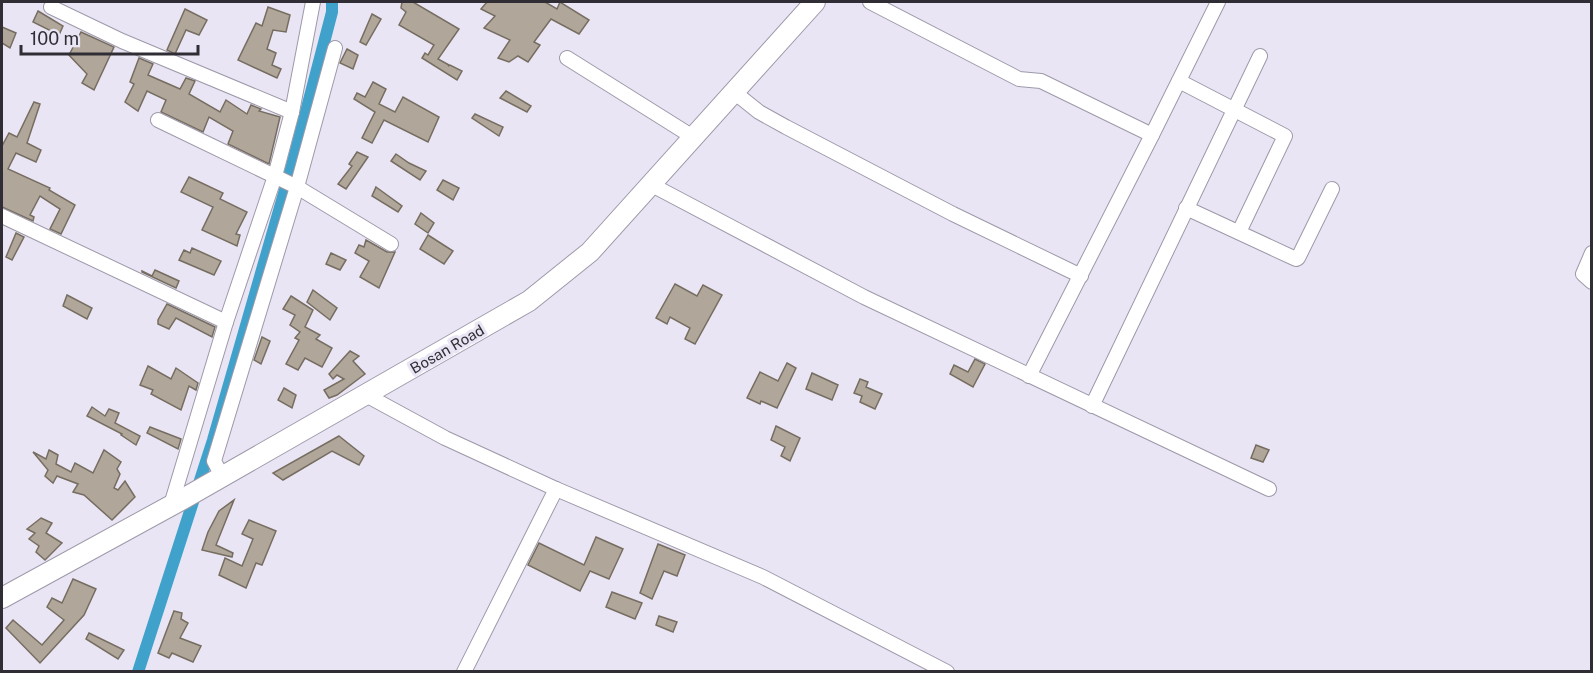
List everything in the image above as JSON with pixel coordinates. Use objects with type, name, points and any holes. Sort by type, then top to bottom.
[{"type":"main road","name":"Bosan Road","points":[[2,598],[218,479],[529,301],[590,252],[815,2]]},
{"type":"street","points":[[218,479],[214,461],[285,181],[292,112],[313,2]]},
{"type":"street","points":[[870,2],[1019,79],[1041,81],[1152,135]]},
{"type":"street","points":[[1029,376],[1218,2]]},
{"type":"street","points":[[51,7],[122,41],[292,112]]},
{"type":"street","points":[[177,502],[226,322],[285,181],[334,48]]},
{"type":"street","points":[[1092,406],[1260,56]]},
{"type":"street","points":[[567,58],[693,137]]},
{"type":"street","points":[[1179,81],[1285,136],[1239,232]]},
{"type":"street","points":[[734,92],[759,112],[786,127],[952,214],[1081,276]]},
{"type":"street","points":[[158,120],[285,181],[391,244]]},
{"type":"street","points":[[650,184],[864,297],[1269,489]]},
{"type":"street","points":[[1186,208],[1296,259],[1332,189]]},
{"type":"street","points":[[2,216],[226,322]]},
{"type":"street","points":[[1592,253],[1583,274],[1592,282]]},
{"type":"street","points":[[366,395],[445,438],[556,489],[763,577],[947,672]]},
{"type":"street","points":[[464,672],[556,489]]},
{"type":"building","points":[[402,2],[413,2],[459,29],[438,59],[462,71],[457,80],[422,58],[425,53],[428,55],[434,45],[399,25],[406,12],[401,8]]},
{"type":"building","points":[[487,2],[545,2],[557,9],[560,2],[589,20],[579,34],[551,19],[534,42],[540,45],[528,62],[518,56],[509,62],[498,58],[510,40],[484,28],[495,16],[481,9]]},
{"type":"building","points":[[268,7],[290,15],[286,32],[273,30],[267,49],[276,53],[272,65],[281,69],[277,78],[238,60],[256,23],[262,26]]},
{"type":"building","points":[[185,9],[207,20],[199,35],[186,30],[175,54],[167,50]]},
{"type":"building","points":[[38,11],[63,26],[59,35],[33,22]]},
{"type":"building","points":[[372,14],[381,19],[366,45],[360,42]]},
{"type":"building","points":[[2,27],[16,33],[10,48],[2,43]]},
{"type":"building","points":[[81,32],[114,47],[94,90],[82,83],[87,74],[69,55]]},
{"type":"building","points":[[347,49],[358,55],[353,69],[340,63]]},
{"type":"building","points":[[139,58],[153,64],[148,75],[180,89],[186,78],[195,81],[189,94],[220,112],[226,100],[247,114],[251,105],[261,109],[259,111],[280,117],[269,164],[228,144],[233,131],[209,117],[203,132],[161,112],[166,100],[147,91],[138,111],[125,102],[134,84],[130,82]]},
{"type":"building","points":[[373,82],[386,89],[379,104],[395,112],[403,97],[439,117],[428,142],[384,120],[372,143],[362,138],[375,112],[354,99],[357,93],[365,97]]},
{"type":"building","points":[[506,91],[531,106],[527,112],[500,98]]},
{"type":"building","points":[[34,102],[40,104],[27,143],[41,150],[36,162],[16,153],[8,169],[50,188],[49,190],[75,205],[61,234],[50,229],[60,209],[40,196],[30,215],[34,217],[33,221],[2,207],[2,146],[9,133],[17,137]]},
{"type":"building","points":[[475,114],[503,127],[499,136],[472,118]]},
{"type":"building","points":[[357,152],[368,157],[346,189],[338,184],[352,166],[349,164]]},
{"type":"building","points":[[396,154],[426,171],[420,180],[391,161]]},
{"type":"building","points":[[189,177],[223,193],[220,199],[247,212],[236,234],[240,235],[237,246],[202,230],[213,207],[181,192]]},
{"type":"building","points":[[443,180],[459,188],[453,200],[437,190]]},
{"type":"building","points":[[376,187],[402,206],[398,212],[372,196]]},
{"type":"building","points":[[421,213],[434,223],[428,233],[415,224]]},
{"type":"building","points":[[16,233],[24,237],[12,260],[6,257]]},
{"type":"building","points":[[428,235],[453,251],[444,264],[420,249]]},
{"type":"building","points":[[366,240],[387,252],[395,252],[379,288],[360,277],[369,261],[355,253],[359,245],[364,247]]},
{"type":"building","points":[[192,248],[221,261],[214,275],[179,260],[184,250],[190,253]]},
{"type":"building","points":[[331,253],[346,260],[340,270],[326,264]]},
{"type":"building","points":[[155,270],[179,281],[176,288],[142,272],[152,276]]},
{"type":"building","points":[[675,284],[697,296],[703,285],[722,295],[695,344],[685,339],[690,328],[670,317],[667,324],[656,318]]},
{"type":"building","points":[[313,290],[337,308],[330,320],[307,302]]},
{"type":"building","points":[[67,295],[92,308],[87,319],[63,306]]},
{"type":"building","points":[[291,296],[313,310],[305,327],[320,335],[316,339],[332,348],[322,367],[305,358],[298,370],[286,364],[299,340],[295,338],[300,332],[290,325],[295,315],[283,309]]},
{"type":"building","points":[[167,304],[215,327],[212,337],[176,318],[169,329],[158,324]]},
{"type":"building","points":[[262,337],[270,341],[261,364],[254,360]]},
{"type":"building","points":[[350,351],[359,356],[353,361],[365,374],[337,395],[329,398],[324,390],[344,379],[337,375],[333,379],[329,374]]},
{"type":"building","points":[[975,359],[985,364],[973,387],[950,374],[954,365],[968,372]]},
{"type":"building","points":[[787,363],[796,368],[777,408],[747,398],[760,372],[778,381]]},
{"type":"building","points":[[148,366],[171,379],[176,368],[198,383],[196,390],[189,386],[181,410],[151,394],[153,390],[140,385]]},
{"type":"building","points":[[812,373],[838,385],[832,400],[806,389]]},
{"type":"building","points":[[860,379],[868,382],[866,387],[882,394],[875,409],[860,402],[862,396],[854,393]]},
{"type":"building","points":[[284,388],[296,395],[292,408],[278,400]]},
{"type":"building","points":[[92,407],[105,416],[109,409],[119,413],[115,423],[140,436],[136,445],[122,434],[87,416]]},
{"type":"building","points":[[776,426],[800,438],[790,461],[781,456],[785,447],[771,440]]},
{"type":"building","points":[[150,427],[181,439],[178,449],[147,433]]},
{"type":"building","points":[[339,436],[364,456],[359,465],[332,451],[283,480],[273,473]]},
{"type":"building","points":[[1256,445],[1269,450],[1263,462],[1251,458]]},
{"type":"building","points":[[49,450],[58,455],[56,464],[71,472],[75,463],[93,473],[104,450],[121,462],[117,469],[120,474],[114,488],[118,490],[125,481],[135,497],[112,520],[84,495],[73,492],[78,484],[57,476],[53,483],[45,476],[48,470],[33,452],[46,459]]},
{"type":"building","points":[[234,500],[216,545],[233,553],[232,557],[202,550],[219,511]]},
{"type":"building","points":[[41,518],[52,523],[46,533],[62,543],[45,560],[36,552],[39,546],[29,539],[35,533],[27,529]]},
{"type":"building","points":[[249,520],[276,531],[262,565],[256,563],[246,588],[219,575],[225,558],[242,566],[253,539],[242,534]]},
{"type":"building","points":[[596,537],[623,549],[609,579],[590,571],[580,591],[528,565],[539,543],[584,565]]},
{"type":"building","points":[[658,544],[685,555],[677,576],[664,571],[652,599],[640,593]]},
{"type":"building","points":[[73,579],[96,589],[84,615],[40,663],[6,628],[13,620],[42,645],[64,620],[47,607],[52,598],[62,603]]},
{"type":"building","points":[[612,592],[642,603],[635,619],[606,607]]},
{"type":"building","points":[[174,611],[182,613],[181,619],[188,623],[180,638],[201,646],[193,662],[172,653],[169,658],[158,653]]},
{"type":"building","points":[[659,616],[677,622],[673,632],[656,625]]},
{"type":"building","points":[[89,633],[124,650],[118,659],[86,639]]},
{"type":"waterway","points":[[138,672],[213,440],[291,169],[332,12],[332,2]]}]
